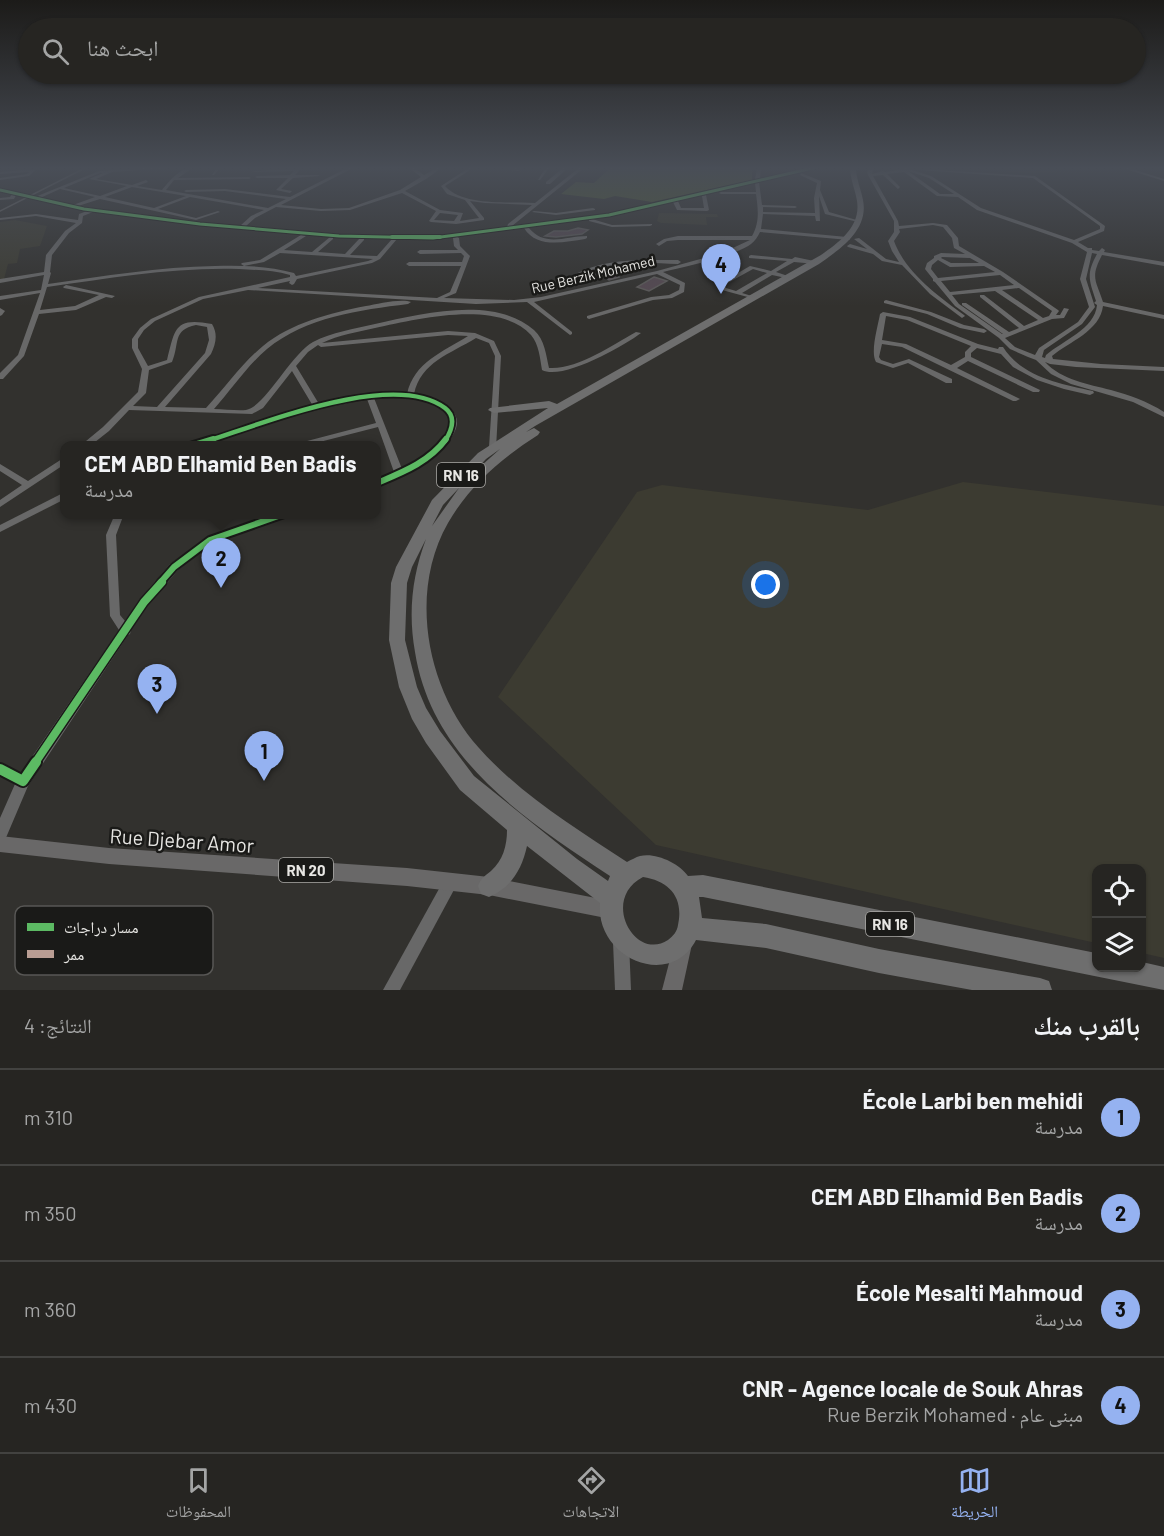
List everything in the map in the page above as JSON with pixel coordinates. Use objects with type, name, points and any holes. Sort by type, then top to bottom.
[{"type":"highway","points":[[858,221],[860,213]]},
{"type":"highway","points":[[851,241],[867,213]]},
{"type":"highway","name":"RN 16","points":[[626,874],[522,801],[471,753],[454,732],[429,679],[420,630],[422,579],[434,535],[464,494],[492,463],[524,437],[818,268],[851,241],[858,221]]},
{"type":"highway","name":"RN 16","points":[[611,904],[467,783],[433,737],[408,687],[397,640],[399,584],[417,538],[446,491],[470,466],[493,447],[851,241]]},
{"type":"highway","points":[[494,410],[549,404],[558,409]]},
{"type":"highway","points":[[489,886],[500,880],[512,863],[518,846],[518,826]]},
{"type":"highway","points":[[642,866],[660,868],[677,878],[684,887],[691,907],[687,934],[675,950],[656,957],[636,951],[621,938],[616,929],[611,904],[615,889],[626,874],[642,866]]},
{"type":"highway","name":"RN 16","points":[[684,887],[703,886],[1092,964]]},
{"type":"highway","name":"RN 16","points":[[687,934],[766,936],[879,961],[1040,990]]},
{"type":"highway","points":[[1129,972],[1164,979]]},
{"type":"main road","name":"Rue Djebar Amor","points":[[0,844],[109,856],[407,877],[489,886],[611,904]]},
{"type":"main road","points":[[672,990],[687,934]]},
{"type":"street","points":[[0,377],[21,356],[44,289],[52,250],[66,232],[80,222],[81,215],[86,213]]},
{"type":"street","points":[[111,213],[303,236],[394,239],[456,238],[513,228],[589,221],[623,213]]},
{"type":"street","points":[[134,216],[141,213]]},
{"type":"street","points":[[175,213],[223,226]]},
{"type":"street","points":[[197,219],[214,213]]},
{"type":"street","points":[[241,228],[249,219],[260,213]]},
{"type":"street","points":[[437,213],[431,222],[456,223],[482,219],[477,213]]},
{"type":"street","points":[[455,213],[467,213]]},
{"type":"street","points":[[513,228],[528,213]]},
{"type":"street","points":[[513,228],[532,213]]},
{"type":"street","points":[[533,213],[612,226],[650,225]]},
{"type":"street","points":[[537,213],[562,213]]},
{"type":"street","points":[[248,229],[394,239],[446,237],[619,213]]},
{"type":"street","points":[[659,244],[678,238],[754,238],[761,213]]},
{"type":"street","points":[[764,213],[818,217],[818,213]]},
{"type":"street","points":[[828,213],[858,221]]},
{"type":"street","points":[[892,213],[897,228],[891,241],[901,264],[950,308],[984,331],[1004,341],[1028,372],[1064,387],[1090,393]]},
{"type":"street","points":[[991,213],[1074,242],[1089,250],[1164,263]]},
{"type":"street","points":[[1074,242],[1102,230],[1103,226],[1085,213]]},
{"type":"street","points":[[456,223],[461,214]]},
{"type":"street","points":[[0,219],[36,215],[80,222]]},
{"type":"street","points":[[897,228],[933,224],[945,226],[955,238],[955,246],[1056,311],[1050,317]]},
{"type":"street","points":[[526,228],[534,236],[552,241],[585,237]]},
{"type":"street","points":[[758,230],[851,241],[884,260],[901,264]]},
{"type":"street","points":[[212,269],[259,262],[303,236]]},
{"type":"street","points":[[313,254],[331,238]]},
{"type":"street","points":[[208,411],[254,358],[281,337],[306,325],[337,316],[443,298],[453,293],[467,254],[457,246],[456,238]]},
{"type":"street","name":"Rue Berzik Mohamed","points":[[250,289],[425,300],[529,301],[658,272],[724,254],[749,243],[754,238]]},
{"type":"street","points":[[346,256],[362,239]]},
{"type":"street","points":[[90,441],[142,393],[146,369],[135,348],[135,339],[141,329],[153,320],[190,302],[218,294],[359,265],[378,258],[394,239]]},
{"type":"street","points":[[851,241],[877,254]]},
{"type":"street","points":[[1038,357],[1041,349],[1080,323],[1092,307],[1083,279],[1089,250]]},
{"type":"street","points":[[280,251],[378,258]]},
{"type":"street","points":[[420,252],[463,251]]},
{"type":"street","points":[[1048,359],[1052,352],[1089,326],[1099,312],[1101,304],[1092,280],[1094,261],[1102,251]]},
{"type":"street","points":[[972,256],[954,254],[936,257],[929,264],[928,269],[935,280],[963,310],[1020,352],[1048,359],[1116,368],[1164,369]]},
{"type":"street","points":[[751,257],[816,262]]},
{"type":"street","points":[[936,257],[950,265],[986,264]]},
{"type":"street","points":[[737,293],[795,259]]},
{"type":"street","points":[[560,287],[584,271],[606,266],[690,263]]},
{"type":"street","points":[[409,264],[463,264]]},
{"type":"street","points":[[753,298],[724,289],[722,285],[751,267],[789,278]]},
{"type":"street","points":[[0,298],[55,285],[160,272],[212,269],[273,270],[292,274],[294,279]]},
{"type":"street","points":[[589,317],[653,298],[670,297],[682,291],[682,284],[658,272]]},
{"type":"street","points":[[0,281],[48,273]]},
{"type":"street","points":[[935,280],[1000,273]]},
{"type":"street","points":[[288,291],[294,279]]},
{"type":"street","points":[[36,312],[76,308],[109,295],[55,285]]},
{"type":"street","points":[[950,296],[1020,286]]},
{"type":"street","points":[[997,289],[1042,320]]},
{"type":"street","points":[[982,296],[1023,328]]},
{"type":"street","points":[[529,301],[570,333]]},
{"type":"street","points":[[886,302],[916,309],[962,327],[984,331]]},
{"type":"street","points":[[1092,302],[1164,317]]},
{"type":"street","points":[[908,318],[916,309]]},
{"type":"street","points":[[968,358],[968,351],[976,346],[1004,341],[1023,328],[1042,320],[1062,317],[1066,309]]},
{"type":"street","points":[[128,408],[240,413],[256,410],[292,366],[312,346],[339,335],[436,314],[472,312],[504,317],[532,331],[541,347],[546,370],[551,371],[569,368],[638,333]]},
{"type":"street","points":[[949,381],[909,362],[892,366],[880,363],[876,357],[883,314],[908,318],[976,346]]},
{"type":"street","points":[[146,369],[170,361],[177,332],[182,326],[196,323],[210,325],[213,344],[208,354],[159,409]]},
{"type":"street","points":[[312,346],[448,333],[475,335],[492,342],[498,356],[493,447]]},
{"type":"street","points":[[410,394],[412,382],[422,369],[475,335]]},
{"type":"street","points":[[878,341],[904,345],[1016,399]]},
{"type":"street","points":[[1038,357],[1043,365],[1061,378],[1140,402],[1164,415]]},
{"type":"street","points":[[951,368],[968,358]]},
{"type":"street","points":[[968,358],[1036,390]]},
{"type":"street","points":[[1048,359],[1063,374],[1132,394],[1164,409]]},
{"type":"street","points":[[292,366],[318,408]]},
{"type":"street","points":[[207,441],[318,408],[370,396],[410,394],[436,401],[446,408],[452,420],[452,429],[440,448],[426,459],[381,481]]},
{"type":"street","points":[[370,396],[399,473]]},
{"type":"street","points":[[312,441],[381,424]]},
{"type":"street","points":[[0,504],[60,463]]},
{"type":"street","points":[[0,467],[29,485]]},
{"type":"street","points":[[0,529],[60,498]]},
{"type":"street","points":[[118,519],[111,535],[115,616],[126,631]]},
{"type":"street","points":[[0,836],[23,781],[158,585],[193,551],[225,534],[269,519]]},
{"type":"street","points":[[0,769],[23,781]]},
{"type":"street","points":[[391,990],[450,883]]},
{"type":"street","points":[[621,938],[623,990]]},
{"type":"shaded area","points":[[659,213],[717,214],[718,217],[706,217],[707,225],[657,221]]},
{"type":"shaded area","points":[[15,220],[47,226],[40,246],[20,249],[17,263],[8,264],[4,279],[0,280],[0,222]]},
{"type":"shaded area","points":[[963,482],[1164,506],[1164,958],[1146,954],[1146,864],[1092,864],[1092,942],[656,845],[498,697],[637,492],[662,485],[868,510]]},
{"type":"building","points":[[578,228],[588,230],[582,234],[545,236],[554,231]]},
{"type":"building","points":[[619,266],[625,271],[616,273],[619,277],[609,280],[599,272]]},
{"type":"building","points":[[654,277],[667,281],[649,291],[637,287]]},
{"type":"cycle path","points":[[116,213],[200,224],[339,236],[433,238],[617,213]]},
{"type":"cycle path","points":[[206,441],[311,409],[384,395],[426,399],[449,411],[453,420],[451,432],[440,447],[419,464],[381,481]]},
{"type":"cycle path","points":[[0,769],[23,781],[144,602],[174,567],[210,540],[270,519]]},
{"type":"place","name":"CNR - Agence locale de Souk Ahras","points":[[721,294]]},
{"type":"place","name":"CEM ABD Elhamid Ben Badis","points":[[221,588]]},
{"type":"place","name":"École Mesalti Mahmoud","points":[[157,714]]},
{"type":"place","name":"École Larbi ben mehidi","points":[[264,781]]}]
